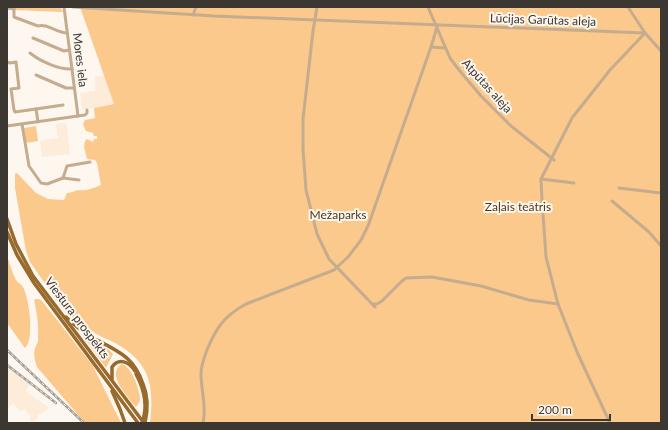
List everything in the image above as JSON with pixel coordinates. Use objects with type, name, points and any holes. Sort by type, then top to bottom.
[{"type":"main road","name":"Viestura prospekts","points":[[7,219],[16,244],[30,271],[56,308],[115,385],[135,415],[138,423]]},
{"type":"main road","name":"Viestura prospekts","points":[[7,232],[17,255],[34,283],[104,378],[135,415],[144,423]]},
{"type":"main road","points":[[56,308],[80,330],[114,348],[126,356],[133,364],[140,381],[144,397],[144,423]]},
{"type":"main road","points":[[115,385],[111,375],[111,370],[115,363],[119,361],[126,362],[137,373]]},
{"type":"main road","points":[[104,378],[116,400],[124,421]]},
{"type":"street","name":"Mores iela","points":[[64,7],[78,116]]},
{"type":"street","name":"Lūcijas Garūtas aleja","points":[[73,7],[193,15],[436,26],[645,33]]},
{"type":"street","points":[[193,15],[196,7]]},
{"type":"street","points":[[317,7],[312,31],[303,119],[304,172],[306,190],[317,234],[329,259],[374,305],[382,301],[405,278],[421,276],[432,276],[462,282],[529,300],[558,304]]},
{"type":"street","name":"Atpūtas aleja","points":[[428,7],[445,48],[458,70],[511,126],[553,158]]},
{"type":"street","points":[[628,7],[645,33],[661,51]]},
{"type":"street","points":[[7,8],[14,8],[16,18],[38,26],[42,25],[59,32],[67,33]]},
{"type":"street","points":[[203,423],[205,410],[201,381],[202,364],[212,339],[222,321],[234,311],[246,304],[338,268],[353,251],[366,230],[431,47],[436,26]]},
{"type":"street","points":[[610,423],[577,352],[558,304],[546,257],[541,179],[572,118],[610,70],[645,33]]},
{"type":"street","points":[[33,38],[64,51],[69,50]]},
{"type":"street","points":[[431,47],[445,48]]},
{"type":"street","points":[[30,53],[36,58],[64,69],[72,69]]},
{"type":"street","points":[[7,62],[16,62],[19,88],[9,90],[15,112],[34,108],[36,110],[63,105]]},
{"type":"street","points":[[36,76],[66,88],[74,88]]},
{"type":"street","points":[[36,110],[38,122]]},
{"type":"street","points":[[7,126],[85,115],[87,110]]},
{"type":"street","points":[[22,124],[29,166],[40,182],[47,184],[63,178],[80,180]]},
{"type":"street","points":[[63,178],[67,166],[90,162]]},
{"type":"street","points":[[541,179],[574,183]]},
{"type":"street","points":[[619,188],[661,193]]},
{"type":"street","points":[[612,201],[649,232],[661,246]]},
{"type":"shaded area","points":[[105,75],[114,104],[82,110],[80,93],[95,91],[95,77]]},
{"type":"shaded area","points":[[66,123],[70,154],[42,157],[40,141],[58,138],[56,124]]},
{"type":"shaded area","points":[[7,363],[32,382],[25,391],[49,408],[37,416],[38,418],[34,421],[30,421],[30,416],[25,409],[21,411],[19,410],[13,403],[7,409]]},
{"type":"green space","points":[[15,7],[61,8],[63,12],[15,10]]},
{"type":"green space","name":"Mežaparks","points":[[80,7],[661,7],[661,423],[150,423],[150,387],[148,377],[143,368],[137,360],[117,344],[98,335],[81,321],[65,312],[30,262],[26,251],[15,188],[15,174],[17,173],[36,193],[48,199],[64,200],[67,193],[78,190],[88,190],[101,185],[97,163],[95,160],[87,159],[84,147],[87,139],[93,142],[94,139],[97,139],[97,136],[94,136],[93,133],[86,131],[83,124],[85,120],[95,118],[94,108],[114,104]]},
{"type":"green space","points":[[36,126],[38,141],[26,143],[24,128]]},
{"type":"green space","points":[[7,256],[17,281],[23,287],[29,309],[30,336],[25,348],[7,323]]},
{"type":"green space","points":[[36,299],[42,301],[93,366],[121,423],[85,423],[37,367],[34,353],[38,341],[38,320],[34,300]]},
{"type":"green space","points":[[83,336],[105,346],[113,354],[106,368]]},
{"type":"green space","points":[[122,364],[132,373],[137,384],[140,398],[136,407],[124,392],[117,379],[117,368]]},
{"type":"railway","points":[[7,350],[84,423]]},
{"type":"railway","points":[[7,365],[56,403]]},
{"type":"park label","name":"Zaļais teātris","points":[[518,207]]}]
